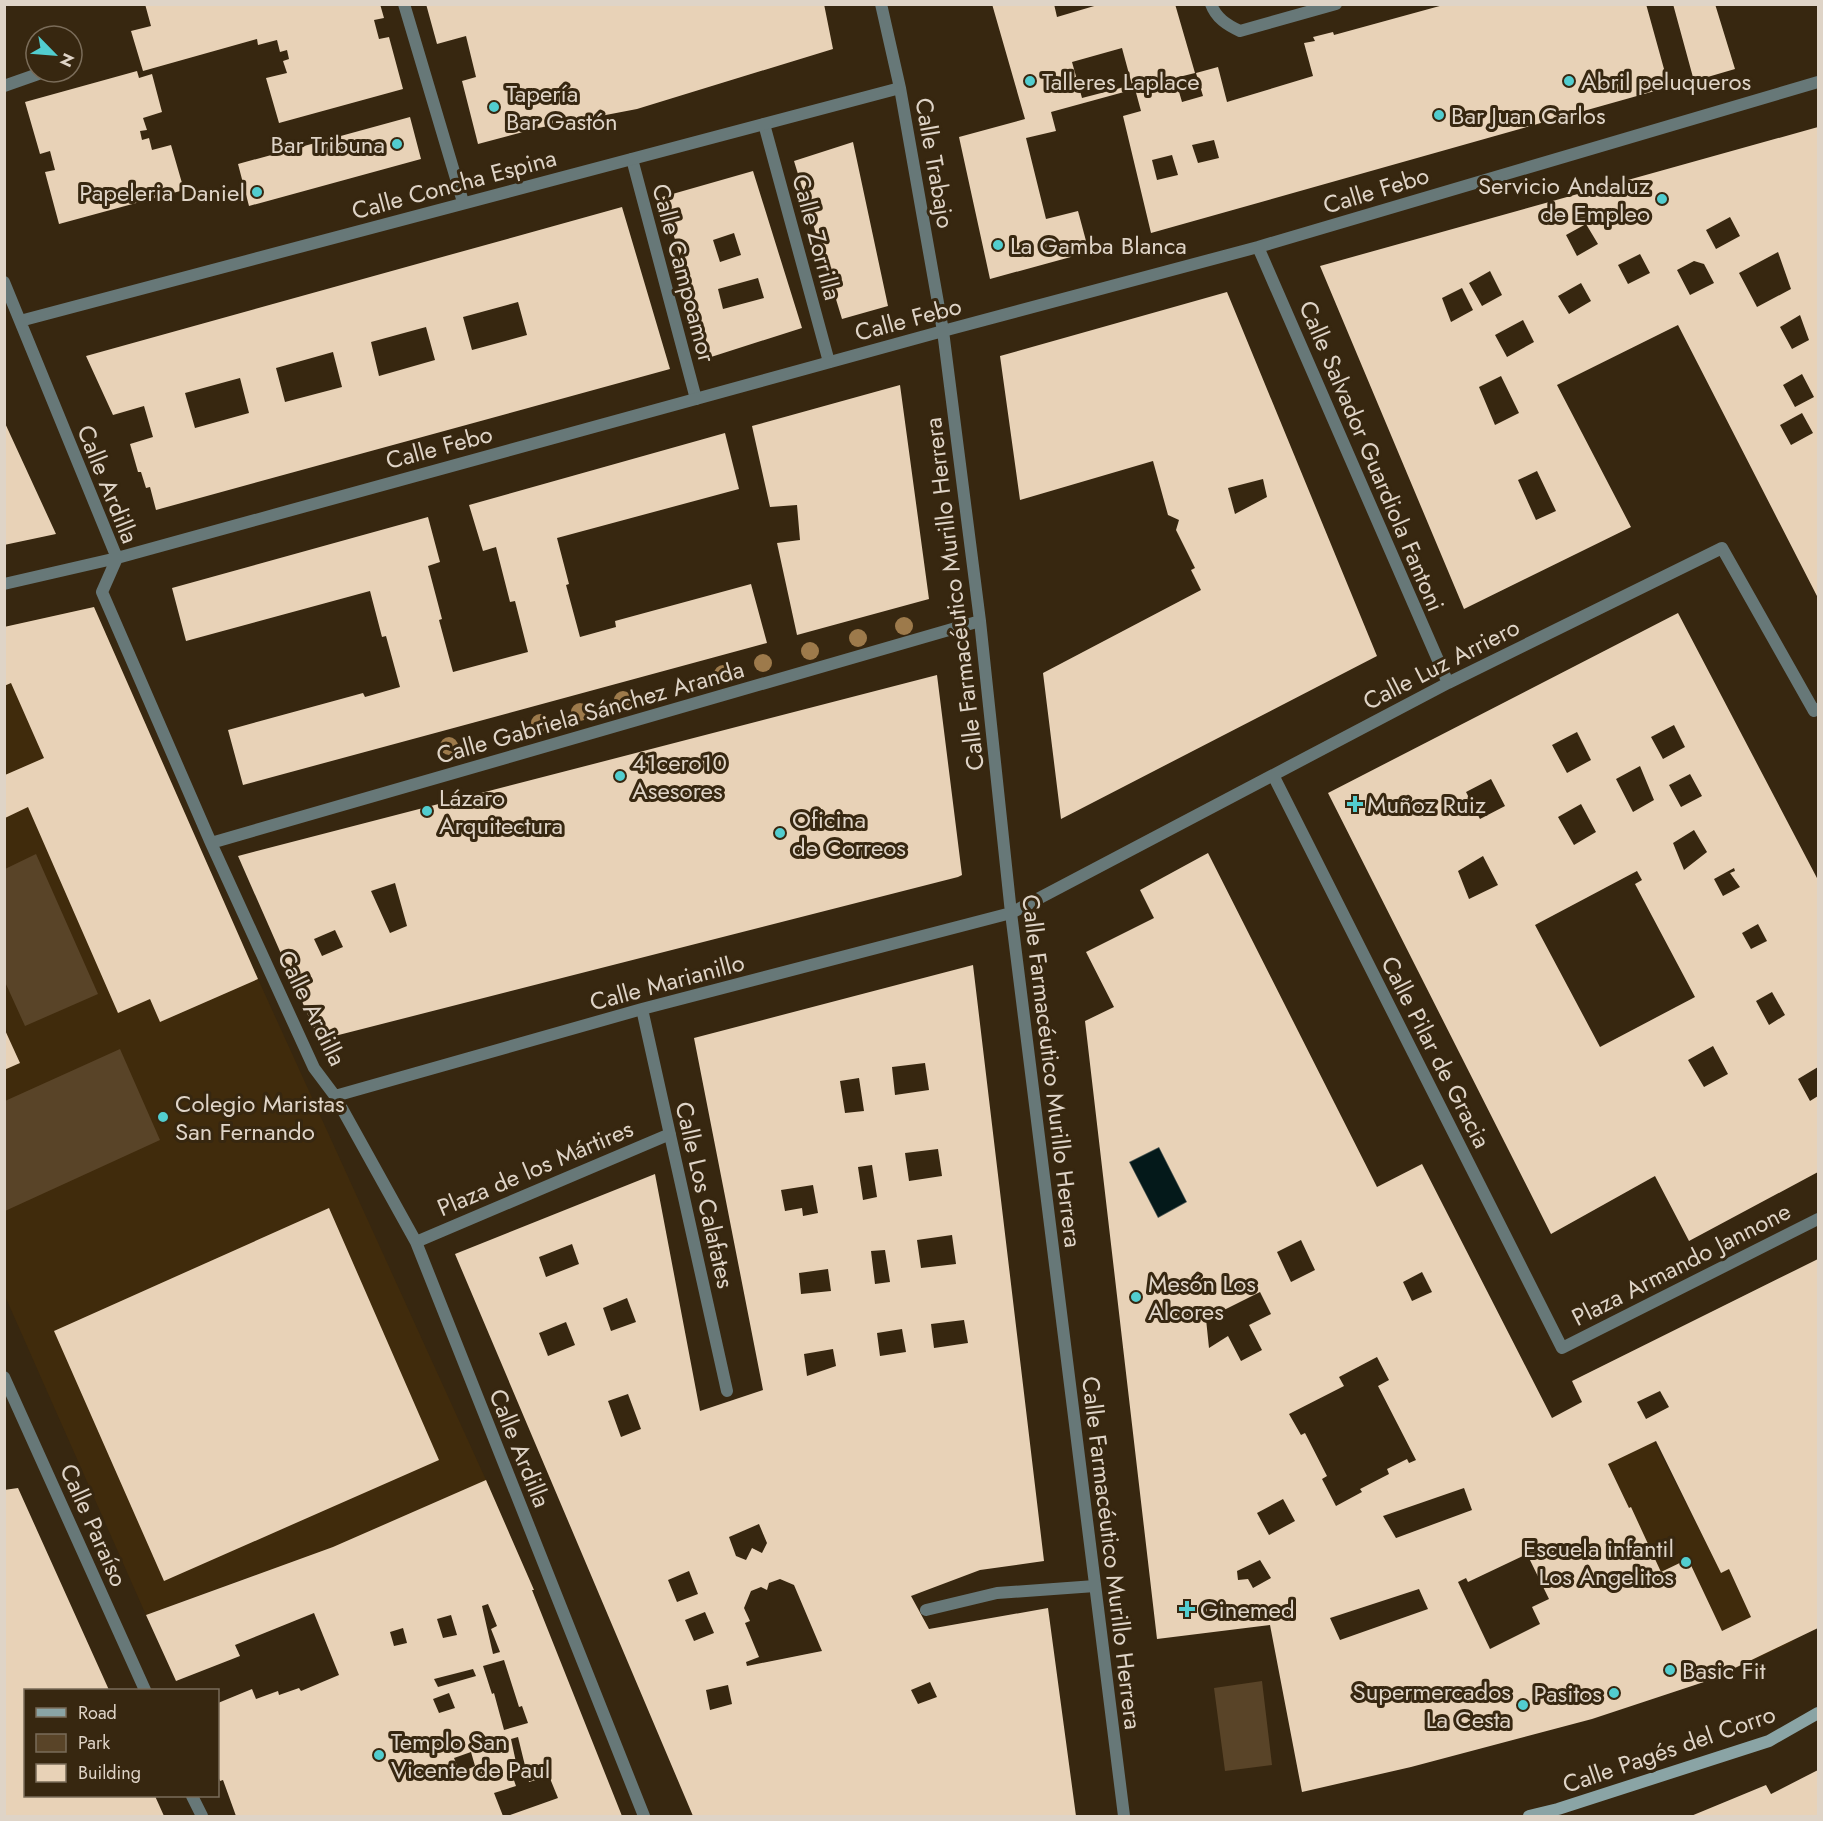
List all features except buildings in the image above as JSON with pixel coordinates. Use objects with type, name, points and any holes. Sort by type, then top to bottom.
[{"type":"main road","name":"Calle Pagés del Corro","points":[[1529,1816],[1559,1813],[1769,1741],[1818,1713]]},
{"type":"street","points":[[404,4],[464,202]]},
{"type":"street","name":"Calle Trabajo","points":[[881,4],[900,88],[943,331]]},
{"type":"street","points":[[1211,4],[1214,12],[1227,25],[1240,30],[1336,4]]},
{"type":"street","points":[[4,86],[24,79]]},
{"type":"street","name":"Calle Febo","points":[[4,584],[117,558],[829,362],[1258,247],[1818,82]]},
{"type":"street","name":"Calle Concha Espina","points":[[20,321],[900,88]]},
{"type":"street","name":"Calle Zorrilla","points":[[764,124],[829,362]]},
{"type":"street","name":"Calle Campoamor","points":[[632,159],[696,399]]},
{"type":"street","name":"Calle Salvador Guardiola Fantoni","points":[[1258,247],[1448,682]]},
{"type":"street","name":"Calle Ardilla","points":[[4,282],[117,558],[102,592],[211,843],[314,1068],[335,1096],[416,1242],[644,1816]]},
{"type":"street","name":"Calle Farmacéutico Murillo Herrera","points":[[943,331],[980,621],[1011,913],[1124,1816]]},
{"type":"street","name":"Calle Luz Arriero","points":[[1011,913],[1448,682],[1722,548],[1814,711],[1818,709]]},
{"type":"street","name":"Calle Gabriela Sánchez Aranda","points":[[211,843],[980,621]]},
{"type":"street","name":"Calle Pilar de Gracia","points":[[1272,775],[1562,1348]]},
{"type":"street","name":"Calle Marianillo","points":[[335,1096],[642,1009],[1011,913]]},
{"type":"street","name":"Calle Los Calafates","points":[[642,1009],[727,1391]]},
{"type":"street","name":"Plaza de los Mártires","points":[[416,1242],[670,1134]]},
{"type":"street","name":"Plaza Armando Jannone","points":[[1562,1348],[1818,1219]]},
{"type":"street","name":"Calle Paraíso","points":[[4,1377],[9,1401],[145,1689]]},
{"type":"street","points":[[926,1610],[997,1593],[1095,1586]]},
{"type":"street","points":[[192,1797],[202,1816]]},
{"type":"shaded area","name":"Colegio Maristas San Fernando","points":[[94,607],[258,979],[534,1590],[393,1631],[274,1570],[146,1615],[5,1296],[4,627]]},
{"type":"shaded area","points":[[1159,1147],[1187,1202],[1158,1218],[1129,1162]]},
{"type":"shaded area","name":"Escuela infantil Los Angelitos","points":[[1654,1441],[1721,1572],[1752,1558],[1793,1642],[1707,1681],[1631,1508],[1608,1464]]},
{"type":"green space","points":[[36,854],[98,994],[25,1026],[5,982],[5,869]]},
{"type":"green space","points":[[120,1049],[160,1140],[5,1211],[5,1101]]},
{"type":"green space","points":[[1262,1681],[1272,1765],[1225,1771],[1214,1688]]},
{"type":"place","name":"Talleres Laplace","points":[[1030,81]]},
{"type":"place","name":"Abril peluqueros","points":[[1569,81]]},
{"type":"place","name":"Tapería Bar Gastón","points":[[494,107]]},
{"type":"place","name":"Bar Juan Carlos","points":[[1439,115]]},
{"type":"place","name":"Bar Tribuna","points":[[397,144]]},
{"type":"place","name":"Papeleria Daniel","points":[[257,192]]},
{"type":"place","name":"Servicio Andaluz de Empleo","points":[[1662,199]]},
{"type":"place","name":"La Gamba Blanca","points":[[998,245]]},
{"type":"place","name":"41cero10 Asesores","points":[[620,776]]},
{"type":"place","name":"Muñoz Ruiz","points":[[1355,804]]},
{"type":"place","name":"Lázaro Arquitectura","points":[[427,811]]},
{"type":"place","name":"Oficina de Correos","points":[[780,833]]},
{"type":"place","name":"Colegio Maristas San Fernando","points":[[163,1117]]},
{"type":"place","name":"Mesón Los Alcores","points":[[1136,1297]]},
{"type":"place","name":"Escuela infantil Los Angelitos","points":[[1686,1562]]},
{"type":"place","name":"Ginemed","points":[[1187,1609]]},
{"type":"place","name":"Basic Fit","points":[[1670,1670]]},
{"type":"place","name":"Pasitos","points":[[1614,1693]]},
{"type":"place","name":"Supermercados La Cesta","points":[[1523,1705]]},
{"type":"place","name":"Templo San Vicente de Paul","points":[[379,1755]]}]
